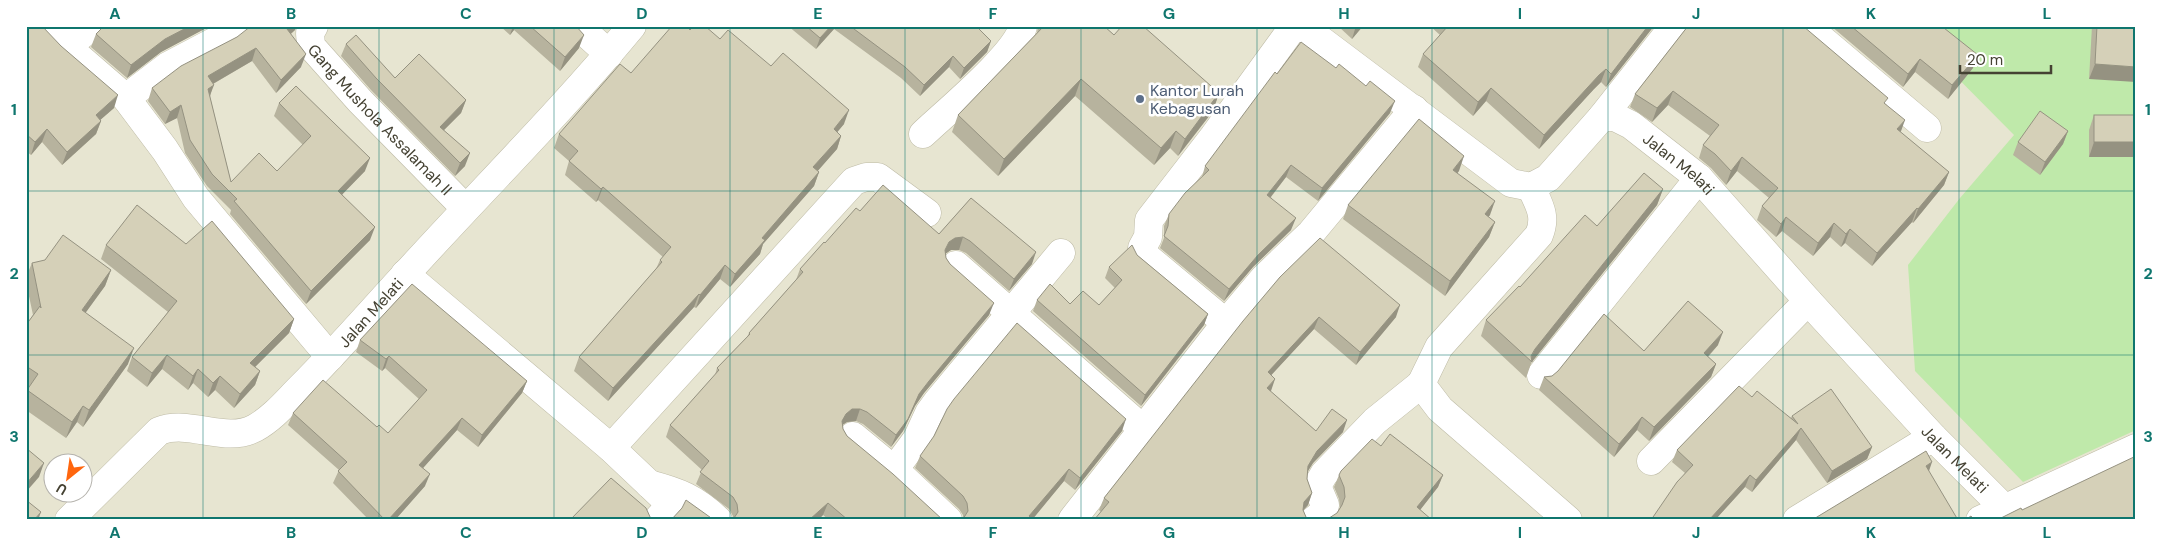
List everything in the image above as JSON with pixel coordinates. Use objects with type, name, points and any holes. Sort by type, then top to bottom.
[{"type":"street","points":[[46,26],[67,47],[126,98],[165,150],[196,198],[330,357]]},
{"type":"street","points":[[67,47],[92,26]]},
{"type":"street","points":[[126,98],[168,66],[225,36],[238,26]]},
{"type":"street","name":"Gang Mushola Assalamah II","points":[[314,26],[310,33],[312,46],[360,101],[465,208]]},
{"type":"street","points":[[578,26],[609,54]]},
{"type":"street","name":"Jalan Melati","points":[[68,520],[159,431],[168,428],[184,427],[228,434],[239,433],[254,429],[268,419],[330,357],[465,208],[609,54],[632,26]]},
{"type":"street","points":[[923,134],[1008,53],[1021,35],[1023,26]]},
{"type":"street","points":[[1226,323],[1171,280],[1143,254],[1142,248],[1148,237],[1149,220],[1214,136],[1294,26]]},
{"type":"street","points":[[1302,26],[1511,183],[1531,187],[1548,178],[1602,117],[1674,26]]},
{"type":"street","points":[[1806,26],[1927,128]]},
{"type":"street","points":[[1072,520],[1226,323],[1264,278],[1311,233],[1414,109]]},
{"type":"street","name":"Jalan Melati","points":[[1602,117],[1615,117],[1630,125],[1700,178],[1808,301],[1933,437],[2008,512],[2125,452]]},
{"type":"street","points":[[611,448],[854,181],[866,177],[878,177],[927,213]]},
{"type":"street","points":[[1541,375],[1700,178]]},
{"type":"street","points":[[1314,520],[1322,513],[1325,505],[1317,486],[1320,480],[1375,422],[1421,384],[1440,347],[1539,235],[1544,224],[1543,214],[1531,187]]},
{"type":"street","points":[[894,470],[917,438],[929,413],[937,402],[1061,253]]},
{"type":"street","points":[[956,265],[1143,429]]},
{"type":"street","points":[[405,274],[611,448],[666,500],[666,510],[658,520]]},
{"type":"street","points":[[1651,461],[1808,301]]},
{"type":"street","points":[[1421,384],[1440,409],[1568,520]]},
{"type":"street","points":[[853,436],[894,470],[948,520]]},
{"type":"street","points":[[1797,520],[1933,437]]},
{"type":"street","points":[[649,484],[681,492],[695,500],[718,520]]},
{"type":"shaded area","points":[[26,26],[2136,26],[2136,520],[26,520]]},
{"type":"green space","points":[[1906,26],[2136,26],[2136,430],[2023,482],[1915,371],[1908,265],[1960,198],[2014,135]]},
{"type":"building","points":[[26,26],[42,26],[61,46],[118,95],[96,115],[101,121],[67,152],[47,129],[35,142],[26,134]]},
{"type":"building","points":[[104,26],[190,26],[165,39],[131,65],[96,34]]},
{"type":"building","points":[[251,26],[290,26],[287,29],[306,54],[281,80],[256,48],[208,76],[214,85],[208,89],[231,182],[259,153],[277,171],[311,136],[279,103],[296,86],[370,158],[338,191],[375,227],[311,291],[234,201],[237,199],[212,174],[190,140],[181,105],[170,112],[152,88],[181,66],[237,37]]},
{"type":"building","points":[[530,26],[576,26],[584,35],[565,57]]},
{"type":"building","points":[[672,26],[686,26],[690,30],[694,26],[705,26],[720,39],[728,30],[771,66],[783,53],[849,110],[834,129],[841,136],[813,167],[819,172],[762,238],[765,240],[735,274],[725,265],[700,295],[613,388],[579,357],[662,262],[660,260],[671,247],[603,187],[601,189],[569,161],[578,151],[559,134],[620,64],[631,73]]},
{"type":"building","points":[[806,26],[831,26],[820,38]]},
{"type":"building","points":[[850,26],[976,26],[991,41],[964,68],[953,56],[924,85],[905,67]]},
{"type":"building","points":[[1044,26],[1104,26],[1114,35],[1122,26],[1143,26],[1219,93],[1185,139],[1176,131],[1161,148],[1081,79],[1004,159],[958,115]]},
{"type":"building","points":[[1448,26],[1648,26],[1611,74],[1606,69],[1599,75],[1544,135],[1491,88],[1478,102],[1423,54]]},
{"type":"building","points":[[1688,26],[1803,26],[1888,98],[1884,103],[1905,120],[1897,129],[1949,172],[1877,253],[1850,229],[1846,234],[1834,223],[1818,243],[1786,217],[1781,224],[1762,206],[1778,188],[1742,157],[1731,171],[1715,154],[1703,145],[1719,125],[1673,91],[1657,108],[1635,94]]},
{"type":"building","points":[[1851,26],[1945,26],[1944,28],[1978,55],[1952,85],[1920,59],[1908,74]]},
{"type":"building","points":[[2097,26],[2136,26],[2136,67],[2095,64]]},
{"type":"building","points":[[356,35],[395,78],[419,54],[466,100],[440,127],[470,153],[460,163],[376,78],[346,44]]},
{"type":"building","points":[[1301,42],[1336,68],[1339,64],[1366,86],[1370,81],[1395,101],[1322,188],[1291,165],[1267,195],[1296,218],[1258,255],[1229,289],[1164,236],[1168,226],[1169,214],[1185,193],[1209,170],[1205,166],[1275,72],[1277,74]]},
{"type":"building","points":[[2040,111],[2068,131],[2045,162],[2018,142]]},
{"type":"building","points":[[2094,115],[2136,115],[2136,142],[2094,142]]},
{"type":"building","points":[[1419,119],[1464,156],[1453,170],[1495,201],[1485,214],[1495,222],[1450,281],[1348,205]]},
{"type":"building","points":[[1644,173],[1663,189],[1535,349],[1531,356],[1532,362],[1486,320],[1520,287],[1585,215],[1597,226]]},
{"type":"building","points":[[883,185],[939,234],[971,198],[1036,252],[1014,279],[963,237],[955,238],[949,242],[945,250],[946,258],[950,264],[994,303],[919,394],[908,419],[896,435],[867,412],[860,409],[852,409],[842,421],[843,429],[847,436],[893,474],[943,520],[848,520],[828,503],[809,520],[731,520],[738,512],[737,504],[733,497],[700,472],[709,461],[670,425],[719,370],[717,368],[750,334],[803,272],[800,269],[856,208],[860,211]]},
{"type":"building","points":[[137,205],[186,244],[212,221],[294,319],[250,363],[260,371],[240,394],[220,376],[213,383],[198,369],[193,376],[167,355],[152,373],[132,357],[177,301],[106,245]]},
{"type":"building","points":[[63,235],[111,270],[82,310],[134,348],[89,410],[83,406],[72,422],[27,390],[38,374],[26,366],[26,325],[40,306],[41,308],[32,263],[45,260]]},
{"type":"building","points":[[1320,238],[1400,305],[1360,352],[1319,317],[1268,372],[1275,379],[1267,388],[1316,431],[1332,409],[1347,420],[1317,451],[1308,466],[1307,479],[1312,493],[1304,502],[1303,510],[1309,520],[1094,520],[1109,502],[1104,498],[1243,321],[1280,277]]},
{"type":"building","points":[[1132,245],[1137,255],[1208,314],[1145,395],[1037,300],[1050,284],[1070,304],[1083,291],[1099,305],[1122,280],[1109,267]]},
{"type":"building","points":[[412,284],[527,381],[482,435],[462,418],[419,465],[430,474],[388,520],[385,520],[338,471],[347,462],[293,413],[323,380],[377,427],[379,425],[388,433],[427,390],[389,356],[386,359],[360,340]]},
{"type":"building","points":[[1688,301],[1723,332],[1704,353],[1716,364],[1654,427],[1642,417],[1619,444],[1544,377],[1552,376],[1558,371],[1604,314],[1644,351]]},
{"type":"building","points":[[1017,323],[1126,419],[1080,478],[1069,469],[1029,516],[1033,520],[962,520],[968,511],[967,503],[963,496],[920,456],[934,436],[954,399]]},
{"type":"building","points":[[1739,386],[1752,397],[1757,391],[1798,424],[1792,416],[1831,389],[1872,447],[1832,471],[1801,428],[1756,480],[1750,475],[1709,520],[1651,520],[1677,482],[1693,465],[1677,450]]},
{"type":"building","points":[[1390,434],[1443,475],[1417,507],[1432,520],[1326,520],[1337,513],[1345,497],[1344,487],[1339,475],[1341,471],[1372,439],[1381,446]]},
{"type":"building","points":[[26,448],[42,461],[42,465],[26,484]]},
{"type":"building","points":[[1926,451],[1932,462],[1926,466],[1958,520],[1812,520]]},
{"type":"building","points":[[2136,456],[2136,520],[1997,520],[2021,508],[2022,510]]},
{"type":"building","points":[[611,478],[646,508],[652,520],[570,520]]},
{"type":"building","points":[[26,500],[41,512],[34,520],[26,520]]},
{"type":"building","points":[[686,500],[714,520],[671,520],[682,508]]},
{"type":"building","points":[[1971,516],[1974,520],[1965,520]]},
{"type":"place","name":"Kantor Lurah Kebagusan","points":[[1140,99]]}]
